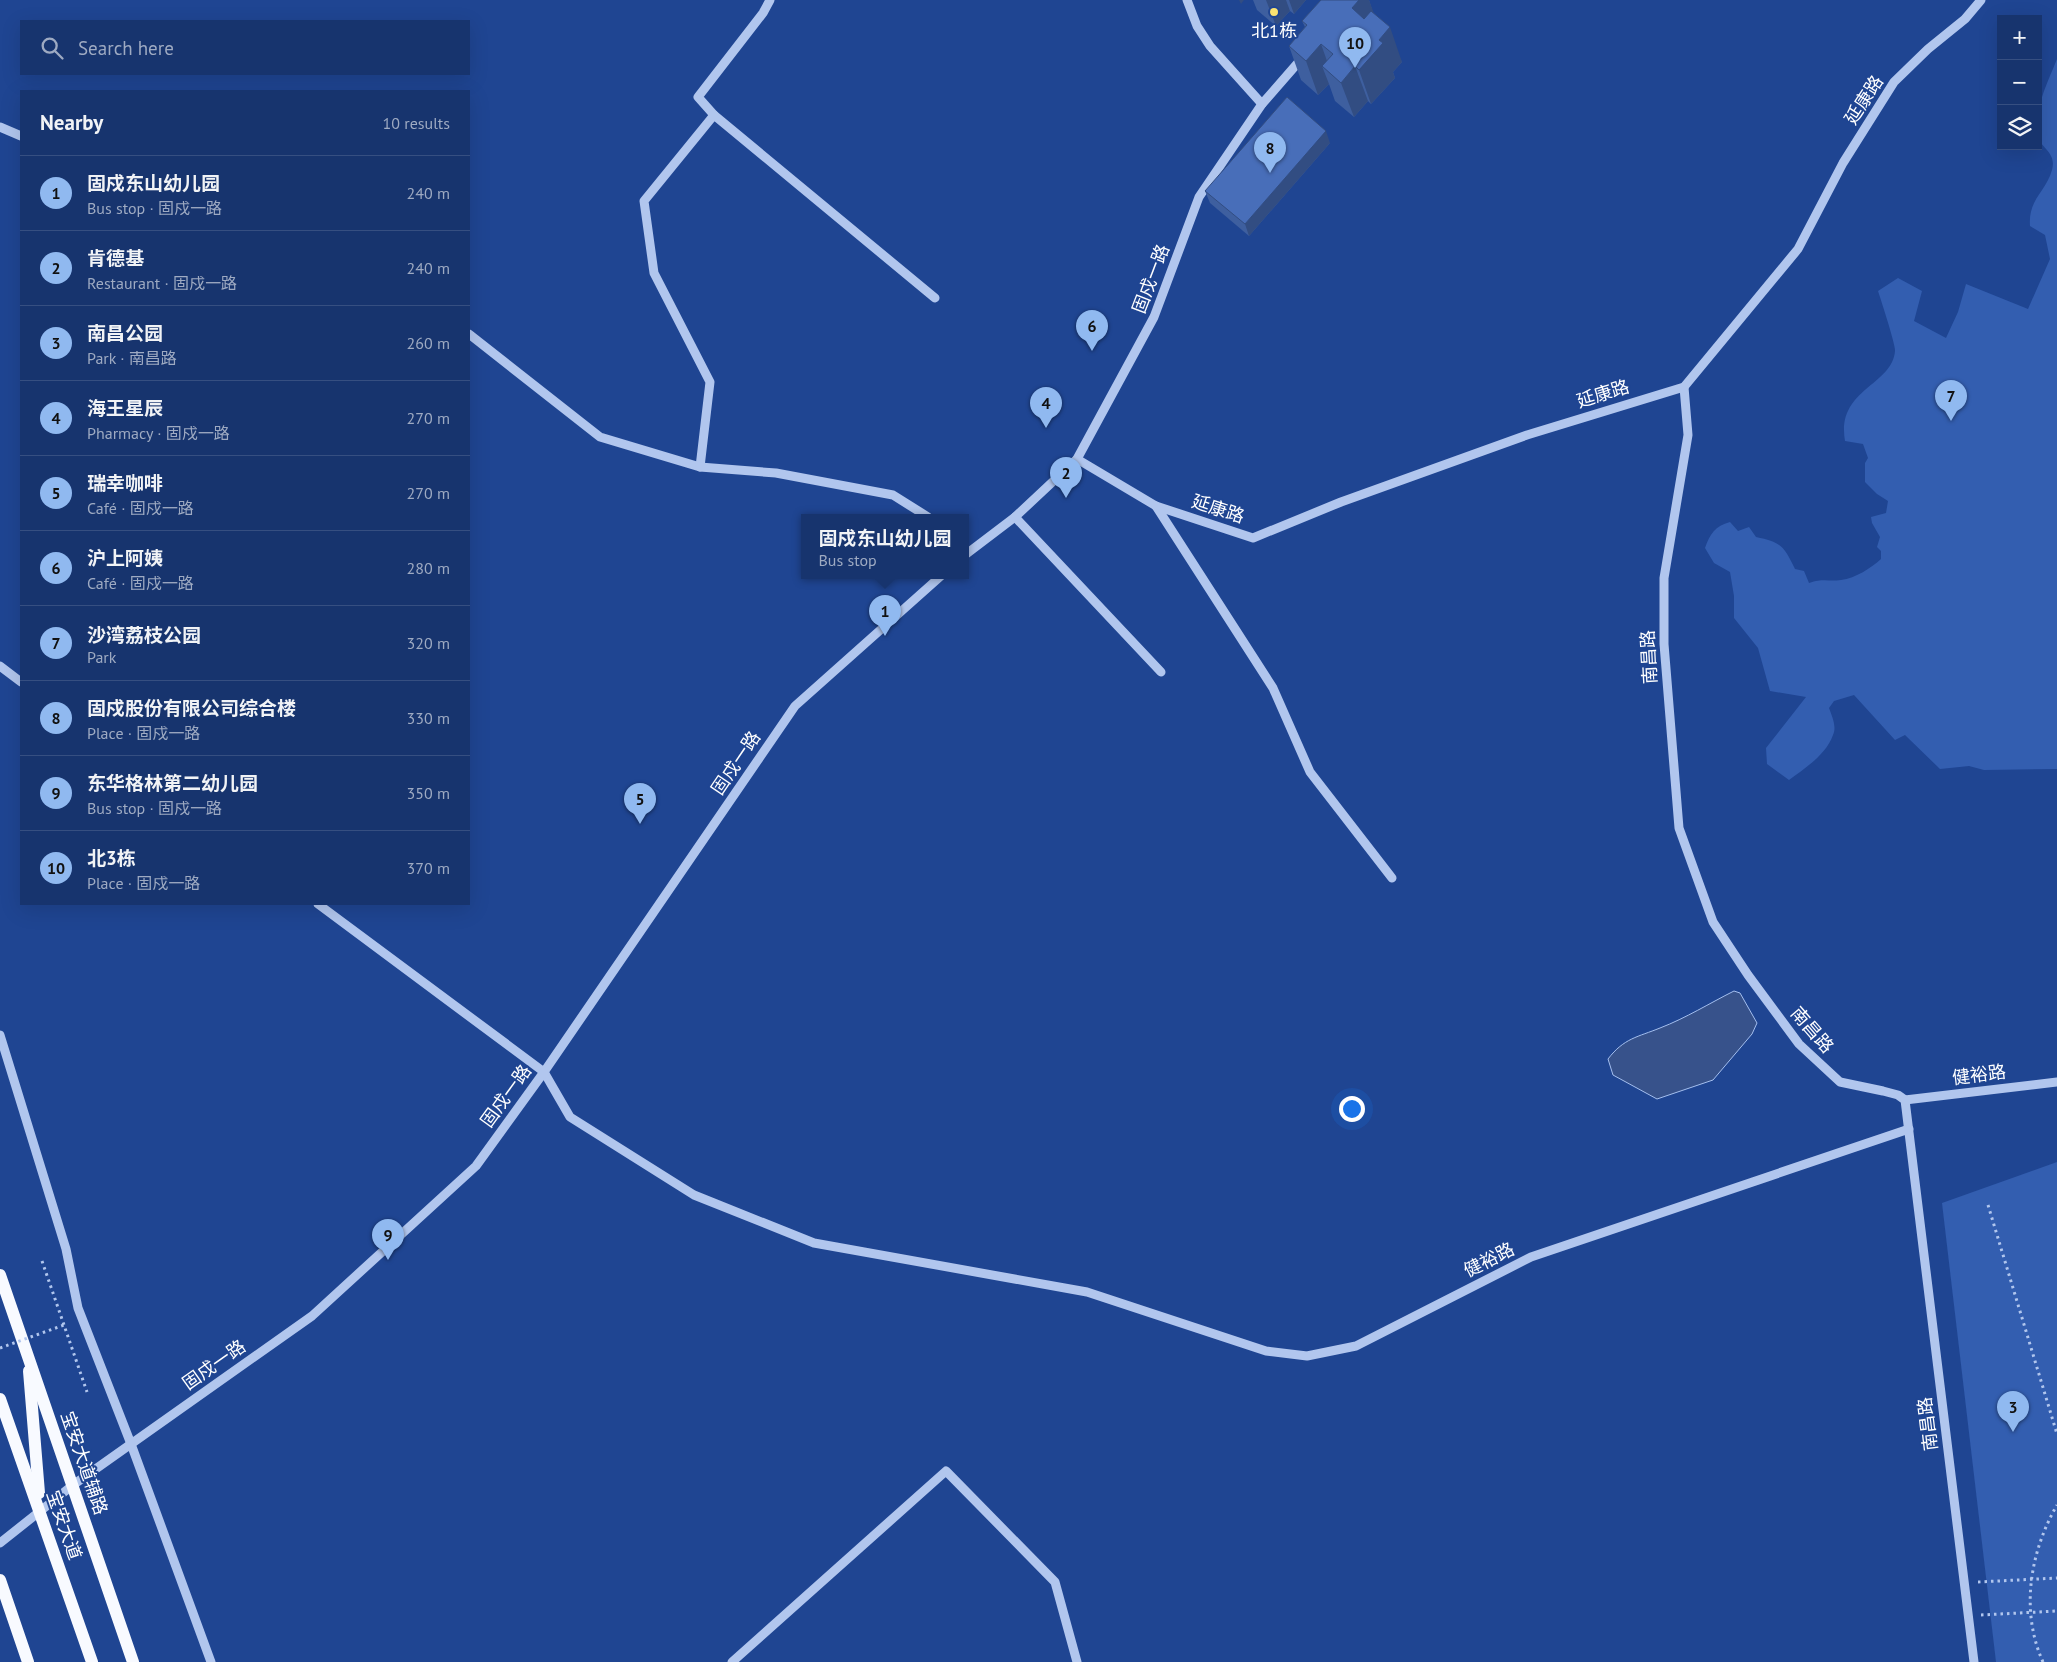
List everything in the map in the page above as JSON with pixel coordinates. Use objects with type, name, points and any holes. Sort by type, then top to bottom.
[{"type":"main road","name":"宝安大道辅路","points":[[0,1275],[133,1662]]},
{"type":"main road","points":[[28,1352],[40,1510]]},
{"type":"main road","name":"宝安大道","points":[[0,1399],[92,1662]]},
{"type":"main road","points":[[0,1580],[28,1662]]},
{"type":"street","points":[[770,0],[763,12],[698,97],[714,115],[935,298]]},
{"type":"street","points":[[1187,0],[1197,26],[1210,46],[1262,104]]},
{"type":"street","name":"延康路","points":[[1077,459],[1156,506],[1253,538],[1341,502],[1528,435],[1684,387],[1798,250],[1843,163],[1894,82],[1928,48],[1965,19],[1981,0]]},
{"type":"street","name":"固戍一路","points":[[969,551],[1015,517],[1077,459],[1154,317],[1199,197],[1262,104],[1307,52]]},
{"type":"street","points":[[700,467],[710,382],[654,273],[644,201],[714,115]]},
{"type":"street","points":[[0,127],[20,136]]},
{"type":"street","points":[[470,335],[600,437],[700,467],[776,474],[893,495],[923,514]]},
{"type":"street","name":"南昌路","points":[[1684,387],[1688,435],[1664,578],[1664,644],[1679,828],[1713,922],[1748,976],[1798,1044],[1840,1082],[1890,1093],[1905,1100],[1974,1662]]},
{"type":"street","points":[[1156,506],[1274,688],[1310,772],[1392,878]]},
{"type":"street","points":[[1015,517],[1161,672]]},
{"type":"street","points":[[969,542],[975,546]]},
{"type":"street","name":"固戍一路","points":[[0,1543],[73,1485],[319,1309],[476,1166],[544,1072],[795,706],[938,579]]},
{"type":"street","points":[[0,666],[20,681]]},
{"type":"street","points":[[319,905],[544,1072]]},
{"type":"street","points":[[0,1035],[66,1249],[78,1308],[131,1444],[211,1662]]},
{"type":"street","name":"健裕路","points":[[544,1072],[570,1117],[694,1195],[814,1243],[1087,1292],[1266,1351],[1307,1356],[1356,1346],[1531,1257],[1909,1129]]},
{"type":"street","name":"健裕路","points":[[1905,1100],[2057,1082]]},
{"type":"street","points":[[732,1662],[738,1654],[946,1471],[1055,1582],[1077,1662]]},
{"type":"path","points":[[1988,1205],[2057,1434]]},
{"type":"path","points":[[42,1261],[87,1392]]},
{"type":"path","points":[[0,1348],[64,1325]]},
{"type":"path","points":[[2043,1662],[2035,1636],[2031,1612],[2032,1579],[2041,1538],[2057,1505]]},
{"type":"path","points":[[1964,1582],[2057,1578]]},
{"type":"path","points":[[1968,1615],[2057,1611]]},
{"type":"shaded area","points":[[2057,59],[2057,769],[1984,770],[1969,766],[1940,769],[1905,735],[1895,740],[1854,695],[1834,701],[1829,708],[1834,722],[1834,732],[1830,742],[1820,755],[1789,780],[1767,764],[1766,748],[1806,697],[1770,691],[1758,648],[1734,618],[1734,596],[1730,572],[1714,563],[1705,548],[1714,531],[1720,526],[1730,522],[1738,531],[1749,527],[1756,537],[1781,546],[1795,569],[1804,571],[1809,583],[1841,580],[1858,575],[1881,559],[1881,551],[1877,547],[1880,537],[1872,523],[1871,517],[1886,513],[1888,501],[1877,494],[1865,482],[1865,463],[1868,458],[1863,444],[1845,441],[1844,424],[1849,410],[1856,399],[1885,373],[1892,363],[1895,347],[1878,291],[1898,278],[1922,291],[1914,321],[1946,338],[1958,312],[1966,284],[2028,309],[2050,259],[2045,235],[2030,226],[2034,202],[2049,178],[2053,164],[2050,154],[2042,144],[2042,96]]},
{"type":"shaded area","points":[[1734,991],[1740,993],[1757,1023],[1752,1034],[1713,1080],[1657,1099],[1613,1075],[1608,1059],[1626,1042],[1679,1020]]},
{"type":"shaded area","points":[[2057,1162],[2057,1662],[1996,1662],[1942,1203]]},
{"type":"building","points":[[1321,0],[1359,0],[1352,8],[1364,19],[1371,11],[1390,27],[1379,40],[1383,43],[1359,70],[1355,66],[1341,83],[1322,66],[1333,54],[1321,44],[1306,61],[1289,46],[1307,25],[1302,21]]},
{"type":"building","points":[[1287,97],[1326,131],[1245,224],[1205,191]]},
{"type":"place","name":"北1栋","points":[[1274,12]]},
{"type":"place","name":"北3栋","points":[[1355,68]]},
{"type":"place","name":"固戍股份有限公司综合楼","points":[[1270,173]]},
{"type":"place","name":"沪上阿姨","points":[[1092,351]]},
{"type":"place","name":"沙湾荔枝公园","points":[[1951,421]]},
{"type":"place","name":"海王星辰","points":[[1046,428]]},
{"type":"place","name":"肯德基","points":[[1066,498]]},
{"type":"place","name":"固戍东山幼儿园","points":[[885,636]]},
{"type":"place","name":"瑞幸咖啡","points":[[640,824]]},
{"type":"place","name":"东华格林第二幼儿园","points":[[388,1260]]},
{"type":"place","name":"南昌公园","points":[[2013,1432]]}]
